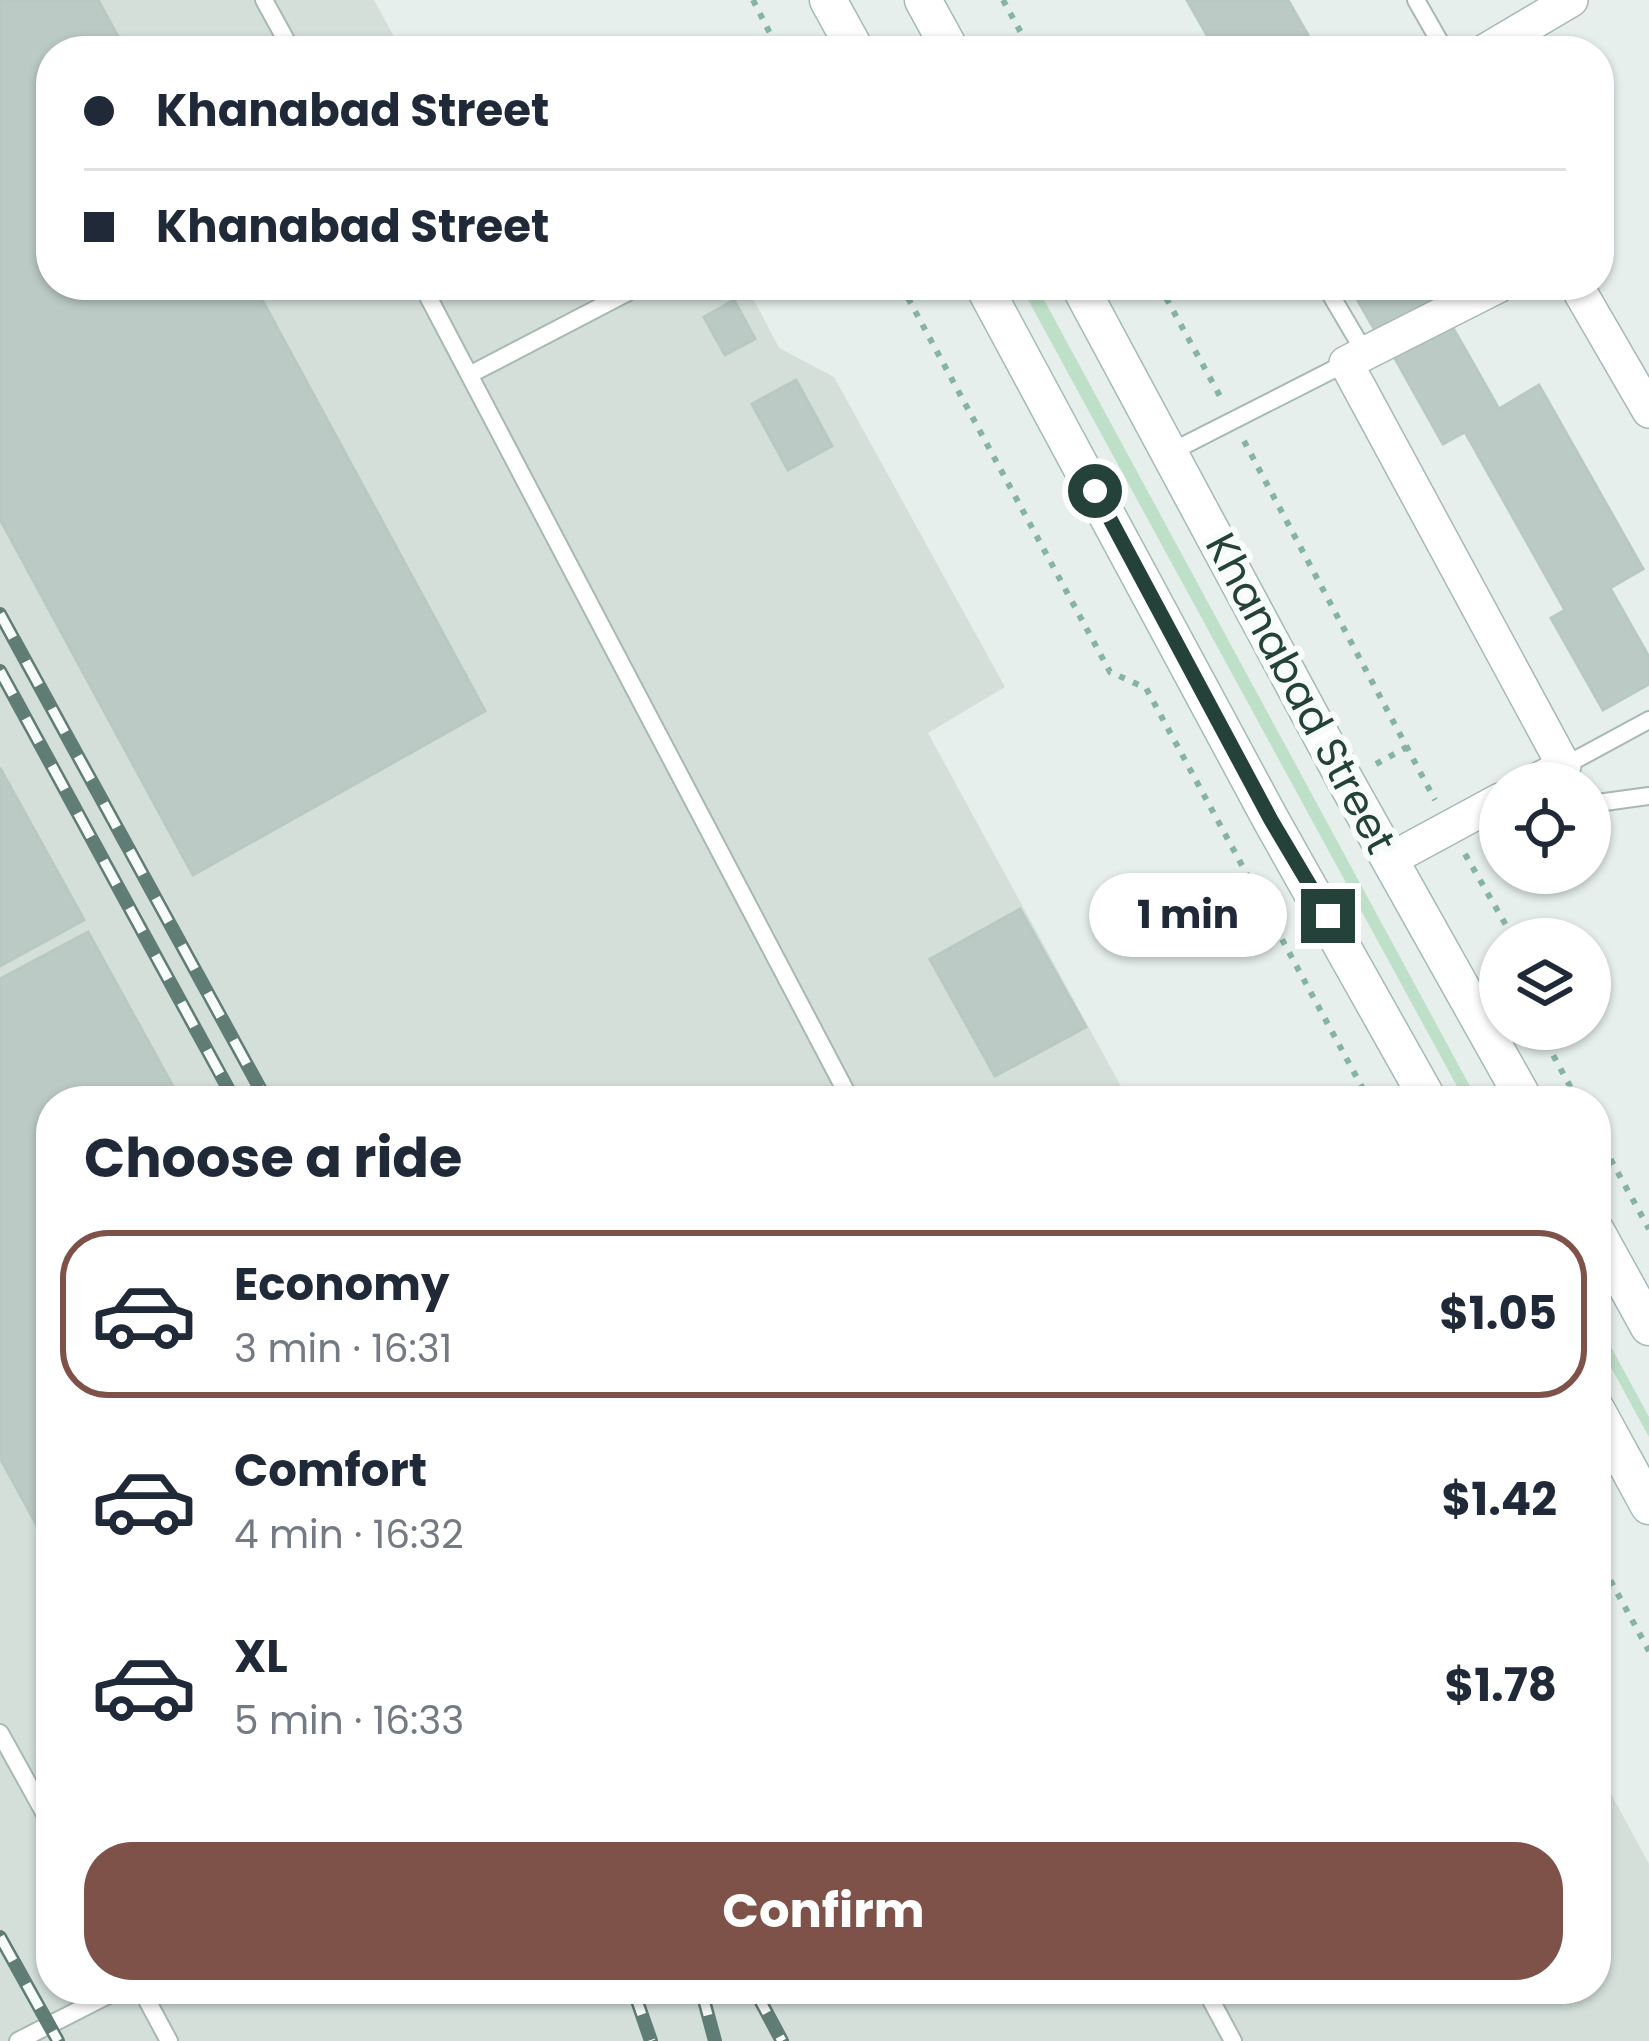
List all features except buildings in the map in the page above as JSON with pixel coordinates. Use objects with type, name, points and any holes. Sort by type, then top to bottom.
[{"type":"street","points":[[828,0],[848,36]]},
{"type":"street","points":[[923,0],[943,36]]},
{"type":"street","points":[[1510,36],[1571,0]]},
{"type":"street","name":"Khanabad Street","points":[[991,300],[1271,820],[1421,1086]]},
{"type":"street","name":"Khanabad Street","points":[[1087,300],[1345,780],[1517,1086]]},
{"type":"street","points":[[1470,300],[1356,358],[1562,762]]},
{"type":"street","points":[[1585,300],[1649,411]]},
{"type":"street","points":[[1390,859],[1479,811]]},
{"type":"street","points":[[1611,1258],[1649,1327]]},
{"type":"street","points":[[1611,1436],[1649,1506]]},
{"type":"lane","points":[[264,0],[284,36]]},
{"type":"lane","points":[[1416,0],[1436,36]]},
{"type":"lane","points":[[430,300],[843,1086]]},
{"type":"lane","points":[[471,374],[613,300]]},
{"type":"lane","points":[[1171,452],[1356,358],[1331,300]]},
{"type":"lane","points":[[1571,762],[1649,720]]},
{"type":"lane","points":[[1611,801],[1649,796]]},
{"type":"lane","points":[[0,1733],[36,1798]]},
{"type":"lane","points":[[18,2041],[91,2004]]},
{"type":"lane","points":[[149,2004],[169,2041]]},
{"type":"lane","points":[[1213,2004],[1233,2041]]},
{"type":"path","points":[[753,0],[771,36]]},
{"type":"path","points":[[1004,0],[1023,36]]},
{"type":"path","points":[[909,300],[1110,672],[1146,688],[1361,1086]]},
{"type":"path","points":[[1167,300],[1502,918]]},
{"type":"path","points":[[1376,764],[1407,747]]},
{"type":"path","points":[[1229,842],[1242,836]]},
{"type":"path","points":[[1550,1050],[1570,1086]]},
{"type":"path","points":[[1611,1160],[1649,1229]]},
{"type":"path","points":[[1611,1581],[1649,1651]]},
{"type":"shaded area","points":[[0,0],[374,0],[394,36],[36,36],[36,300],[754,300],[779,348],[834,377],[1005,687],[928,733],[1121,1086],[36,1086],[36,2004],[1611,2004],[1611,1794],[1649,1864],[1649,2041],[0,2041]]},
{"type":"green space","points":[[1028,300],[1044,300],[1470,1086],[1457,1086]]},
{"type":"green space","points":[[1611,1347],[1649,1417],[1649,1437],[1611,1367]]},
{"type":"railway","points":[[0,614],[259,1086]]},
{"type":"railway","points":[[0,671],[227,1086]]},
{"type":"railway","points":[[0,1937],[36,2002]]},
{"type":"railway","points":[[37,2004],[58,2041]]},
{"type":"railway","points":[[638,2004],[651,2041]]},
{"type":"railway","points":[[705,2004],[715,2041]]},
{"type":"railway","points":[[762,2004],[782,2041]]},
{"type":"route","points":[[1095,491],[1271,820],[1328,916]]}]
